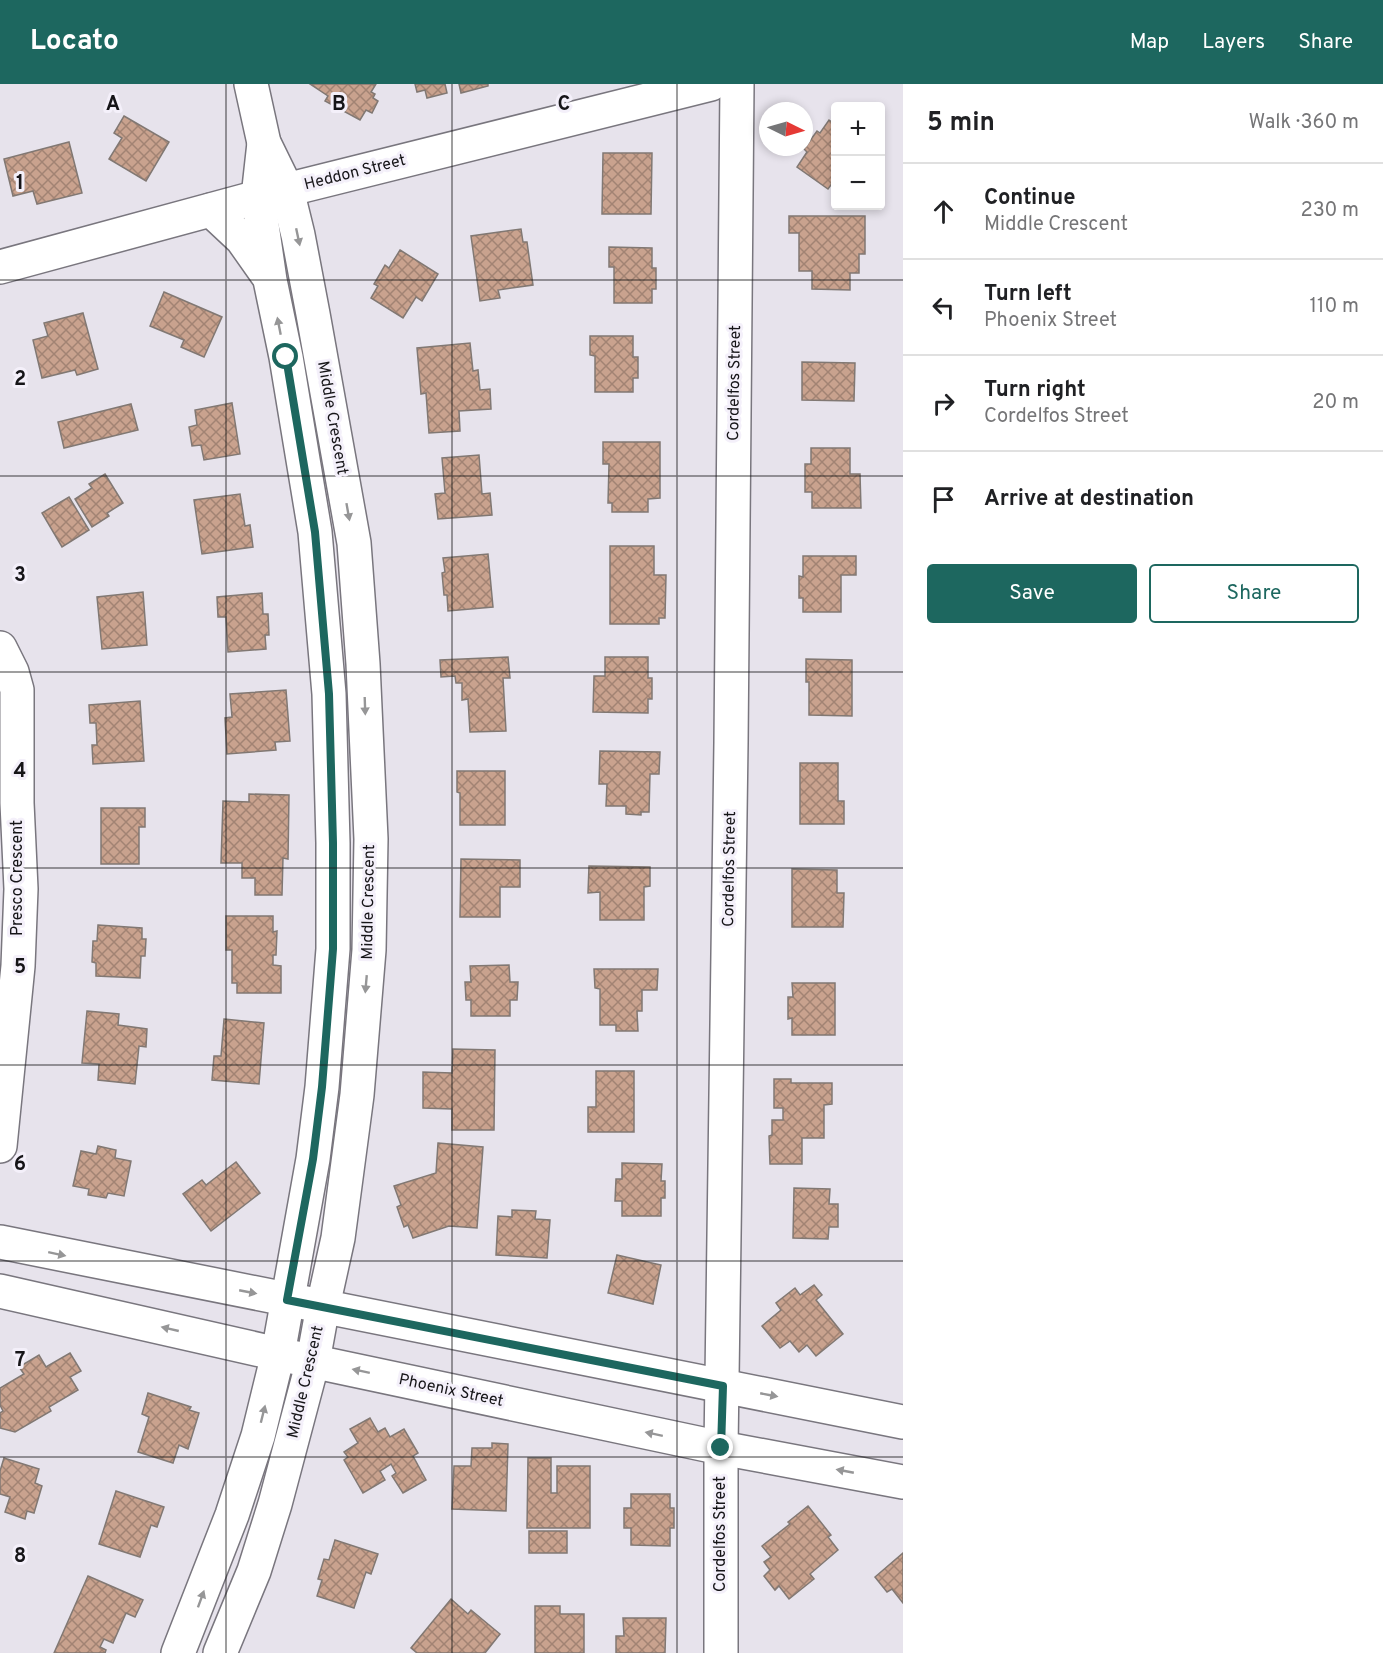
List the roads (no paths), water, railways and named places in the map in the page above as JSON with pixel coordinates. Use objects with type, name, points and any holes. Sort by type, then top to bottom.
[{"type":"street","name":"Middle Crescent","points":[[220,1653],[254,1571],[275,1504],[313,1362],[338,1238],[357,1095],[369,950],[371,840],[363,664],[354,543],[313,314],[272,194],[251,84]]},
{"type":"street","name":"Heddon Street","points":[[0,267],[272,194],[711,84]]},
{"type":"street","name":"Cordelfos Street","points":[[721,1653],[721,1448],[737,84]]},
{"type":"street","name":"Middle Crescent","points":[[178,1653],[232,1515],[258,1436],[278,1354],[313,1159],[322,1087],[333,949],[329,694],[315,532],[286,357],[270,280],[272,194]]},
{"type":"street","points":[[211,210],[242,239],[270,280]]},
{"type":"street","name":"Presco Crescent","points":[[0,648],[12,672],[17,690],[21,889],[18,966],[6,1034],[0,1146]]},
{"type":"street","points":[[0,1242],[903,1422]]},
{"type":"street","name":"Phoenix Street","points":[[0,1291],[313,1362],[721,1448],[903,1482]]}]
